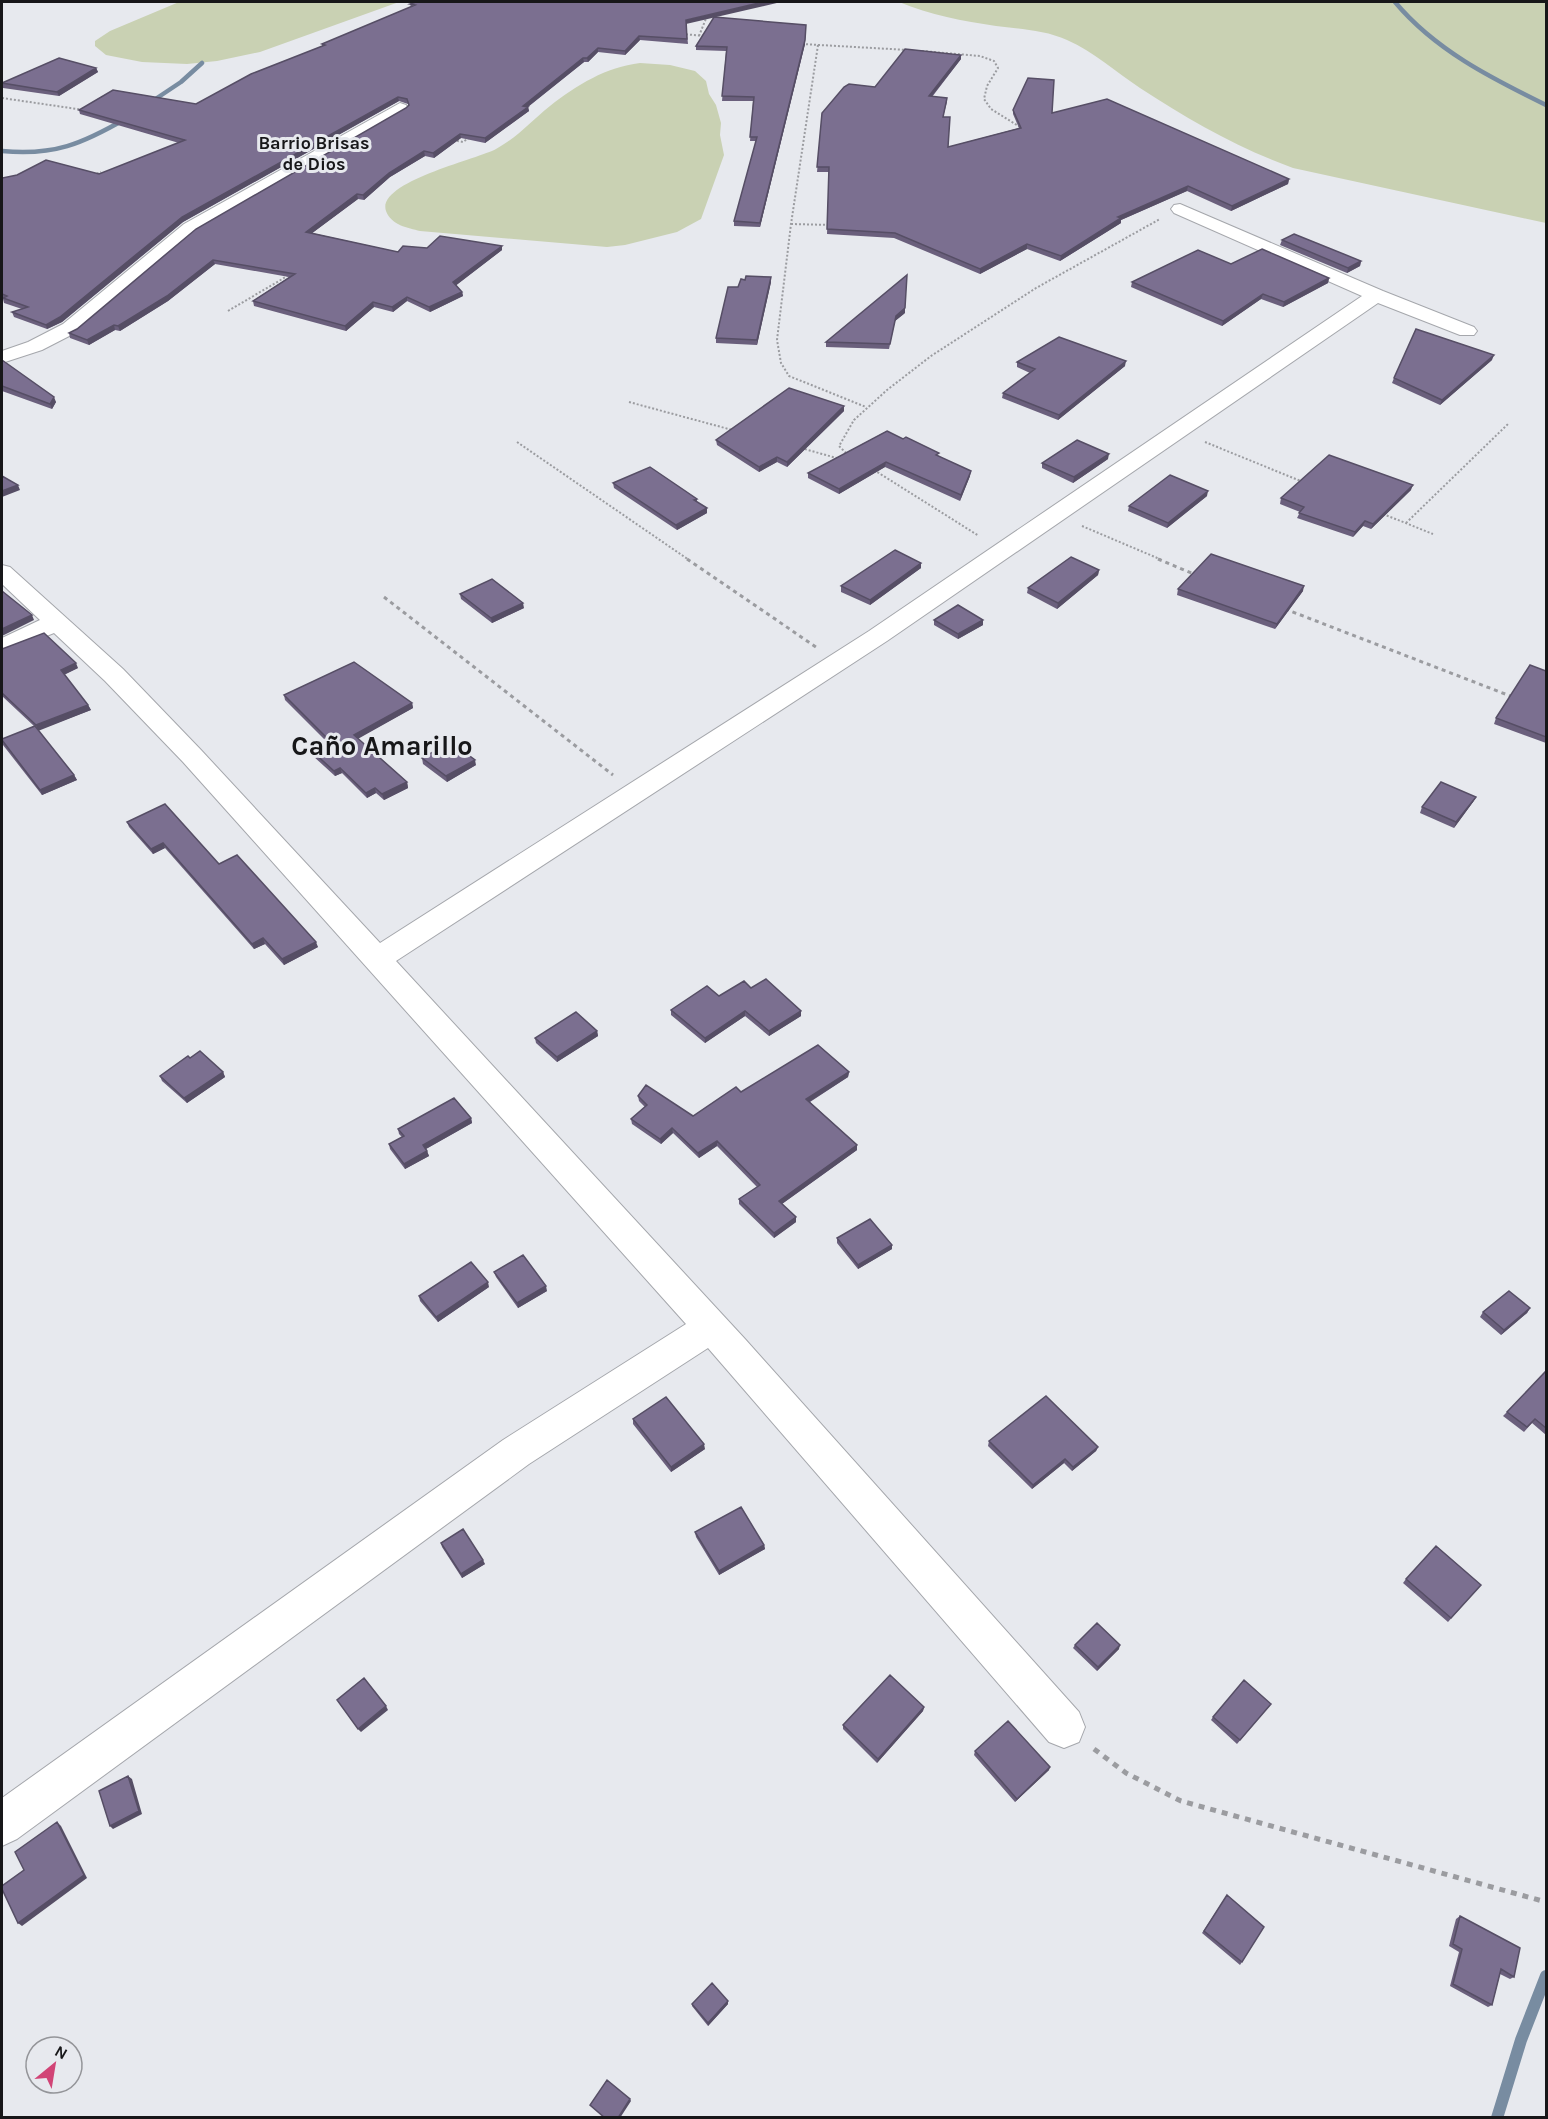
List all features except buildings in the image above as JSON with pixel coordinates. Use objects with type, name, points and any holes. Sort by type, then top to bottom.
[{"type":"street","points":[[2,357],[35,345],[70,328],[190,228],[400,108]]},
{"type":"street","points":[[1180,209],[1376,295],[1467,331]]},
{"type":"street","points":[[377,959],[838,662],[1179,432],[1376,295]]},
{"type":"street","points":[[2,572],[114,675],[192,756],[711,1327],[1064,1727]]},
{"type":"street","points":[[2,647],[57,622]]},
{"type":"street","points":[[2,1824],[516,1452],[711,1327]]},
{"type":"path","points":[[699,36],[709,10]]},
{"type":"path","points":[[679,33],[711,37]]},
{"type":"path","points":[[794,43],[949,52],[988,58],[998,64],[998,68],[987,87],[984,99],[991,109],[1027,131]]},
{"type":"path","points":[[818,45],[791,224],[777,340],[781,363],[789,376],[866,407]]},
{"type":"path","points":[[2,98],[83,110]]},
{"type":"path","points":[[451,140],[463,142],[472,136]]},
{"type":"path","points":[[88,178],[101,172]]},
{"type":"path","points":[[857,460],[839,446],[841,436],[866,407],[924,361],[1056,274],[1118,239],[1180,209]]},
{"type":"path","points":[[791,224],[834,225]]},
{"type":"path","points":[[228,311],[293,272]]},
{"type":"path","points":[[629,402],[740,432]]},
{"type":"path","points":[[1406,523],[1508,424]]},
{"type":"path","points":[[1179,432],[1308,484]]},
{"type":"path","points":[[518,442],[838,662]]},
{"type":"path","points":[[795,446],[846,460]]},
{"type":"path","points":[[866,466],[1003,551]]},
{"type":"path","points":[[1373,510],[1433,534]]},
{"type":"path","points":[[1057,515],[1198,576]]},
{"type":"path","points":[[384,597],[635,792]]},
{"type":"path","points":[[1284,609],[1513,697]]},
{"type":"path","points":[[1064,1727],[1126,1773],[1181,1801],[1546,1902]]},
{"type":"green space","points":[[179,2],[399,2],[260,52],[217,61],[187,64],[142,62],[106,55],[95,46],[95,41],[110,31]]},
{"type":"green space","points":[[899,2],[1546,2],[1546,223],[1293,168],[1253,152],[1195,122],[1140,88],[1105,62],[1067,40],[1041,32],[947,17]]},
{"type":"green space","points":[[640,63],[670,65],[695,71],[706,81],[709,94],[716,105],[721,123],[720,135],[724,155],[701,219],[677,232],[625,245],[607,247],[420,231],[400,225],[388,216],[387,200],[396,190],[430,173],[496,149],[581,84],[615,68]]},
{"type":"waterway","points":[[1395,2],[1428,35],[1446,49],[1485,73],[1546,105]]},
{"type":"waterway","points":[[148,104],[181,82],[202,63]]},
{"type":"waterway","points":[[2,151],[53,150],[96,135],[127,118]]},
{"type":"waterway","points":[[1497,2118],[1521,2040],[1546,1976]]},
{"type":"district","name":"Barrio Brisas de Dios","points":[[314,153]]},
{"type":"district","name":"Caño Amarillo","points":[[382,746]]}]
